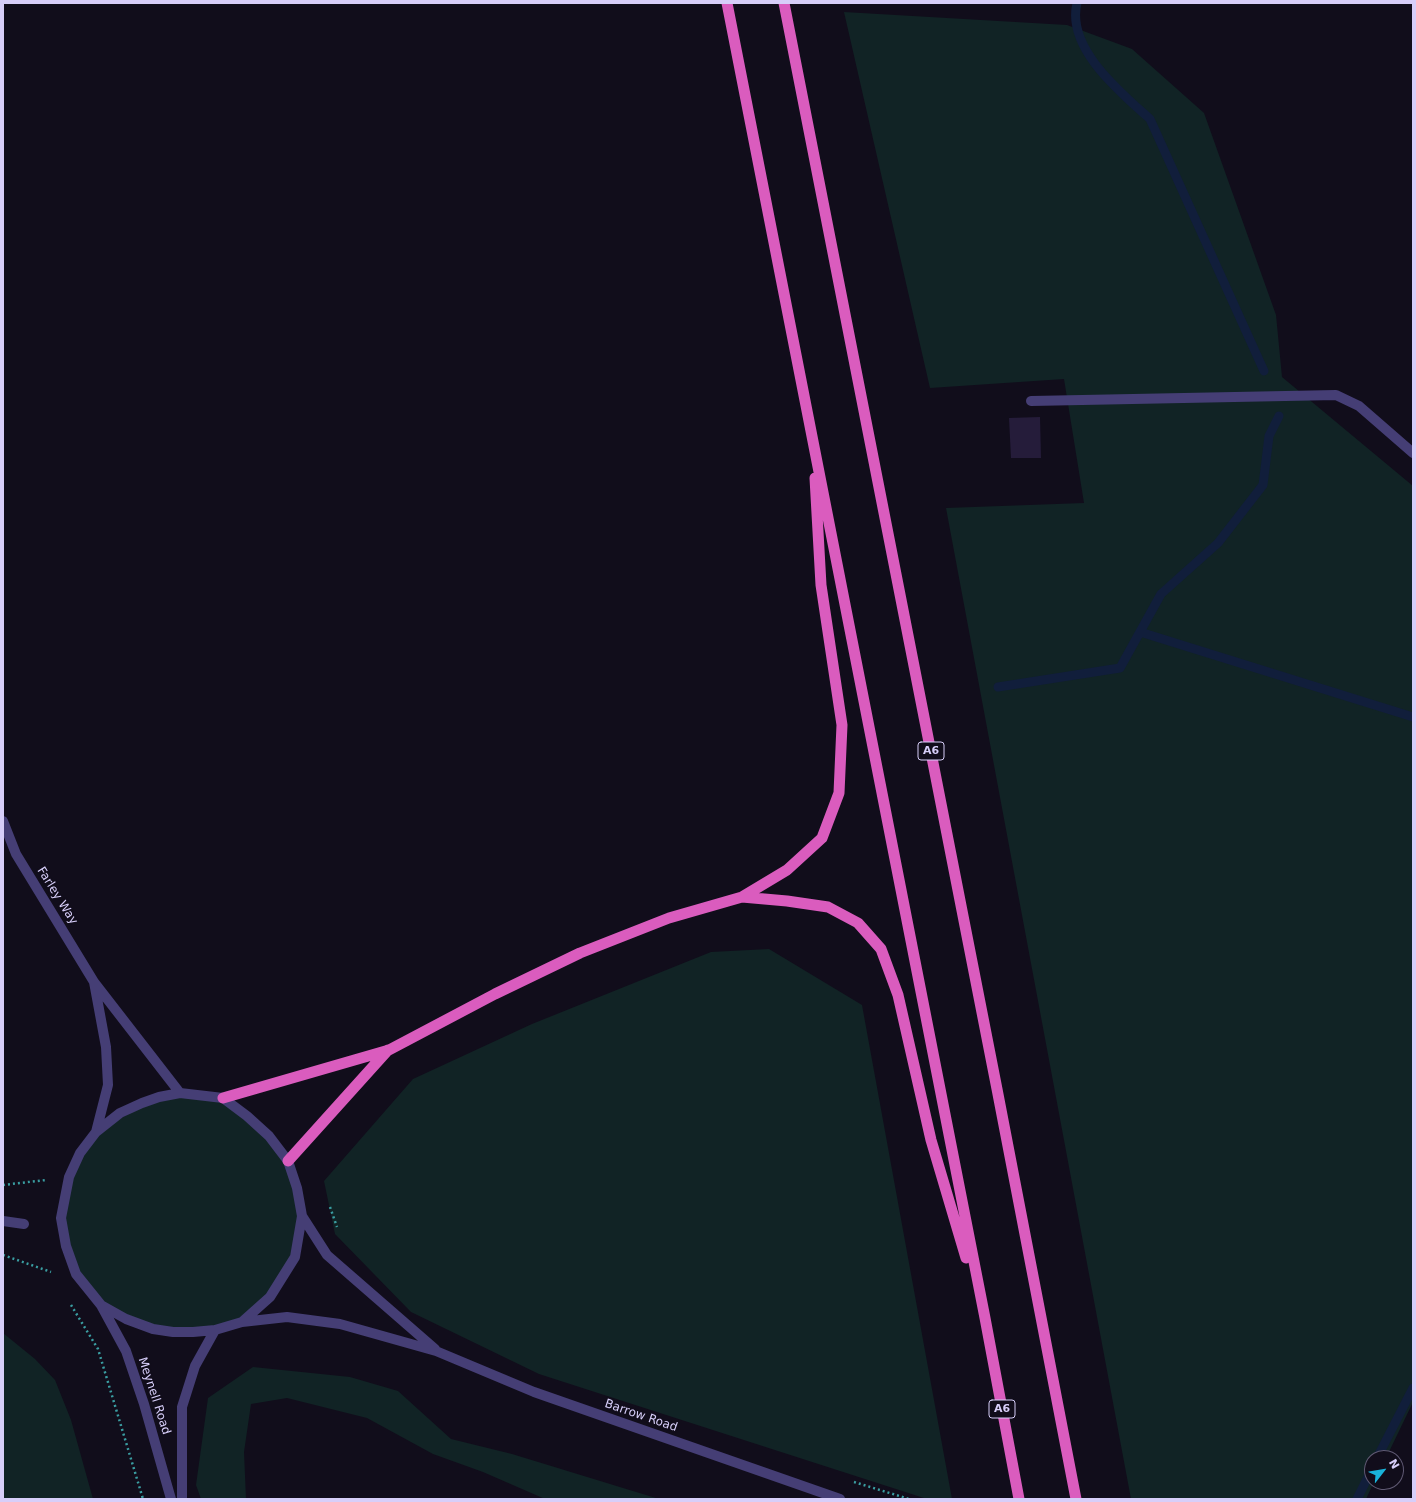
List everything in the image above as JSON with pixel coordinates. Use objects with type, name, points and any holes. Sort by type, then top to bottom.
[{"type":"highway","name":"A6","points":[[727,3],[985,1318],[1019,1499]]},
{"type":"highway","name":"A6","points":[[784,3],[1076,1499]]},
{"type":"highway","points":[[223,1098],[389,1050],[494,994],[580,953],[669,918],[742,897],[787,870],[822,838],[840,793],[842,725],[821,585],[812,433]]},
{"type":"highway","points":[[742,897],[787,901],[828,907],[858,923],[880,949],[898,995],[931,1140],[985,1318]]},
{"type":"highway","points":[[288,1161],[389,1050]]},
{"type":"street","points":[[1031,400],[1336,395],[1359,406],[1413,453]]},
{"type":"street","name":"Farley Way","points":[[3,820],[16,854],[94,982],[180,1093]]},
{"type":"street","name":"Farley Way","points":[[94,982],[106,1047],[108,1085],[96,1132]]},
{"type":"street","points":[[101,1305],[76,1274],[66,1246],[61,1218],[69,1177],[80,1153],[96,1132],[120,1113],[142,1103],[159,1097],[180,1093],[223,1098],[247,1116],[269,1136],[288,1161],[302,1216],[296,1257],[270,1297],[242,1322]]},
{"type":"street","name":"Barrow Road","points":[[302,1216],[327,1255],[436,1351]]},
{"type":"street","points":[[3,1221],[24,1224]]},
{"type":"street","name":"Barrow Road","points":[[101,1305],[126,1319],[153,1329],[174,1332],[215,1330],[242,1322],[287,1317],[340,1324],[436,1351],[534,1392],[840,1499]]},
{"type":"street","name":"Meynell Road","points":[[101,1305],[126,1352],[144,1404],[171,1499]]},
{"type":"street","name":"Meynell Road","points":[[182,1499],[182,1407],[195,1366],[215,1330]]},
{"type":"path","points":[[3,1185],[69,1177]]},
{"type":"path","points":[[330,1207],[339,1233]]},
{"type":"path","points":[[3,1254],[55,1274],[76,1274]]},
{"type":"path","points":[[68,1300],[98,1349],[143,1499]]},
{"type":"path","points":[[849,1480],[909,1499]]},
{"type":"shaded area","points":[[844,12],[1067,25],[1132,49],[1204,113],[1276,315],[1282,377],[1413,486],[1413,1402],[1390,1450],[1364,1450],[1364,1490],[1370,1490],[1366,1499],[1131,1499],[946,508],[1084,503],[1064,379],[930,388]]},
{"type":"shaded area","points":[[769,949],[862,1005],[952,1499],[927,1499],[539,1374],[411,1312],[335,1234],[324,1181],[413,1079],[532,1024],[711,952]]},
{"type":"shaded area","points":[[159,1097],[223,1098],[247,1116],[288,1161],[302,1216],[295,1257],[283,1277],[242,1322],[173,1332],[101,1305],[76,1274],[61,1218],[69,1177],[96,1132]]},
{"type":"shaded area","points":[[3,1333],[35,1359],[55,1380],[71,1420],[93,1499],[3,1499]]},
{"type":"shaded area","points":[[253,1367],[350,1377],[398,1391],[451,1439],[512,1454],[659,1499],[545,1499],[483,1472],[433,1454],[367,1418],[287,1398],[251,1404],[244,1452],[246,1499],[201,1499],[196,1485],[208,1398]]},
{"type":"building","points":[[1040,417],[1041,458],[1011,458],[1009,418]]},
{"type":"waterway","points":[[1077,3],[1076,20],[1080,36],[1087,52],[1098,68],[1124,96],[1150,119],[1264,371]]},
{"type":"waterway","points":[[998,687],[1120,668],[1161,594],[1218,543],[1263,485],[1269,436],[1279,416]]},
{"type":"waterway","points":[[1140,632],[1413,717]]},
{"type":"waterway","points":[[1381,1450],[1413,1388]]},
{"type":"waterway","points":[[1357,1499],[1364,1485]]}]
